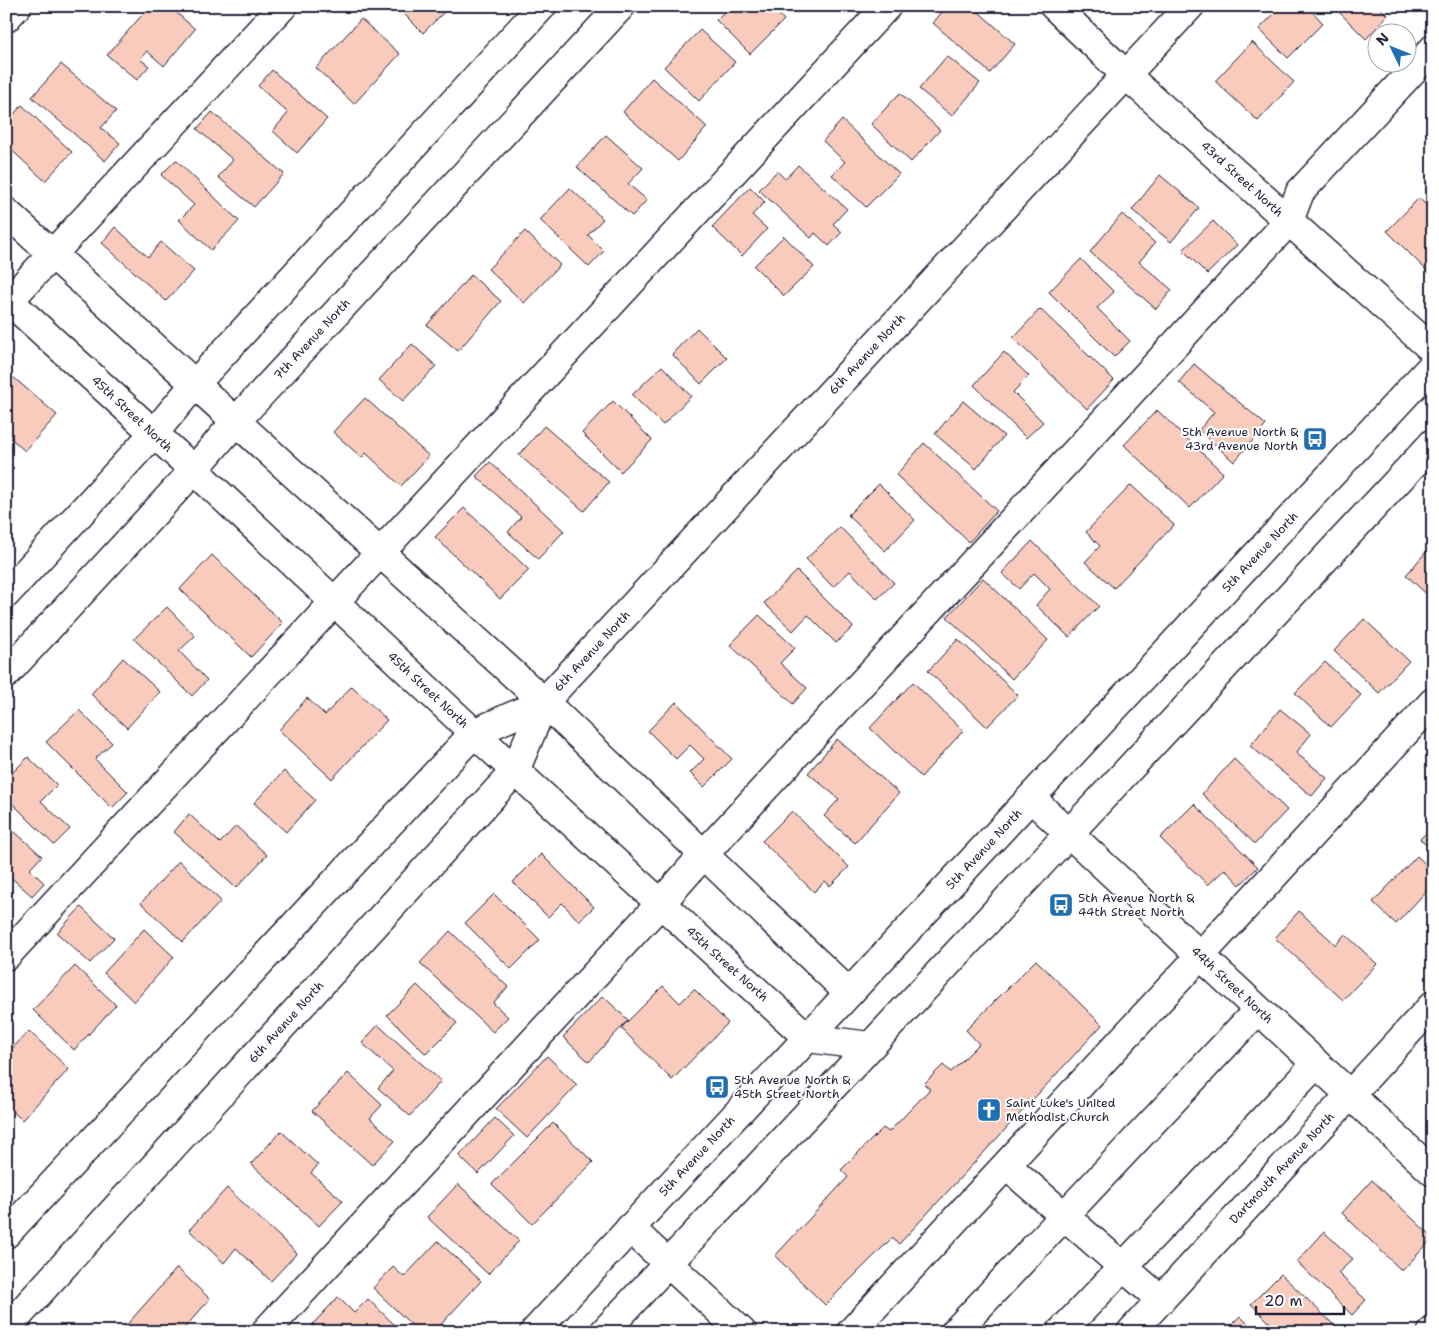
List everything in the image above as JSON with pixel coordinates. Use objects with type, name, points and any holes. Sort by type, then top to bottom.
[{"type":"street","points":[[6,18],[17,6]]},
{"type":"street","points":[[7,301],[283,6]]},
{"type":"street","points":[[6,594],[154,434],[195,384],[542,6]]},
{"type":"street","name":"7th Avenue North","points":[[6,674],[194,470],[236,421],[621,6]]},
{"type":"street","points":[[6,956],[887,6]]},
{"type":"street","name":"43rd Street North","points":[[1054,6],[1126,75],[1433,350]]},
{"type":"street","name":"6th Avenue North","points":[[6,1329],[515,771],[544,702],[1190,6]]},
{"type":"street","points":[[265,1332],[1289,221],[1300,192],[1433,49]]},
{"type":"street","points":[[6,212],[544,702],[849,993]]},
{"type":"street","name":"45th Street North","points":[[7,301],[194,470],[515,771],[808,1038]]},
{"type":"street","name":"5th Avenue North","points":[[534,1332],[1433,365]]},
{"type":"street","points":[[604,1332],[1433,443]]},
{"type":"street","name":"6th Avenue North","points":[[6,1234],[474,733],[544,702]]},
{"type":"street","points":[[851,1332],[1433,702]]},
{"type":"street","name":"44th Street North","points":[[1031,798],[1433,1172]]},
{"type":"street","name":"Dartmouth Avenue North","points":[[1131,1332],[1433,1005]]},
{"type":"street","points":[[955,1332],[1258,1010]]},
{"type":"street","points":[[808,1038],[869,1046]]},
{"type":"street","points":[[1061,1332],[1316,1064]]},
{"type":"street","points":[[1006,1165],[1161,1300]]},
{"type":"street","points":[[630,1228],[742,1332]]},
{"type":"building","points":[[150,6],[169,6],[195,29],[164,66],[147,51],[140,59],[149,66],[137,80],[107,55]]},
{"type":"building","points":[[396,6],[450,6],[423,33]]},
{"type":"building","points":[[730,6],[771,6],[784,20],[750,54],[716,20]]},
{"type":"building","points":[[947,6],[972,6],[1015,44],[990,73],[933,23]]},
{"type":"building","points":[[1282,6],[1307,6],[1323,23],[1288,58],[1259,29]]},
{"type":"building","points":[[1333,6],[1378,6],[1388,15],[1382,22],[1366,22],[1366,39]]},
{"type":"building","points":[[361,19],[400,54],[354,104],[316,68]]},
{"type":"building","points":[[700,30],[735,62],[699,101],[664,67]]},
{"type":"building","points":[[1252,42],[1294,82],[1258,121],[1215,81]]},
{"type":"building","points":[[947,56],[980,83],[952,116],[919,89]]},
{"type":"building","points":[[61,64],[116,111],[101,128],[120,143],[105,161],[32,97]]},
{"type":"building","points":[[272,70],[327,119],[297,153],[273,131],[288,113],[258,86]]},
{"type":"building","points":[[652,78],[707,127],[678,161],[623,112]]},
{"type":"building","points":[[900,93],[940,130],[911,162],[871,124]]},
{"type":"building","points":[[22,105],[72,152],[45,181],[6,145],[6,123]]},
{"type":"building","points":[[212,112],[284,174],[254,207],[218,177],[233,160],[197,129]]},
{"type":"building","points":[[842,120],[899,174],[866,207],[832,175],[845,162],[823,141]]},
{"type":"building","points":[[606,135],[643,168],[628,184],[647,200],[632,216],[577,167]]},
{"type":"building","points":[[176,160],[239,221],[211,250],[179,220],[194,205],[161,175]]},
{"type":"building","points":[[798,165],[847,209],[833,224],[842,232],[829,246],[815,233],[811,238],[759,190],[777,171],[785,179]]},
{"type":"building","points":[[1160,175],[1199,208],[1171,242],[1132,210]]},
{"type":"building","points":[[1433,178],[1433,191],[1426,185]]},
{"type":"building","points":[[750,187],[765,202],[752,215],[767,229],[742,256],[712,227]]},
{"type":"building","points":[[570,188],[603,219],[588,235],[604,251],[589,267],[540,220]]},
{"type":"building","points":[[1419,198],[1433,212],[1432,276],[1387,231]]},
{"type":"building","points":[[1122,214],[1155,243],[1139,262],[1172,290],[1156,309],[1090,252]]},
{"type":"building","points":[[1213,221],[1237,245],[1207,274],[1183,250]]},
{"type":"building","points":[[115,227],[148,257],[161,242],[194,271],[166,301],[102,243]]},
{"type":"building","points":[[525,231],[560,265],[524,303],[488,269]]},
{"type":"building","points":[[784,236],[814,267],[784,296],[754,266]]},
{"type":"building","points":[[1081,259],[1114,292],[1097,308],[1130,341],[1114,357],[1049,292]]},
{"type":"building","points":[[471,275],[501,301],[458,351],[427,325]]},
{"type":"building","points":[[1040,309],[1114,380],[1087,409],[1013,338]]},
{"type":"building","points":[[697,328],[727,358],[701,384],[672,354]]},
{"type":"building","points":[[412,344],[436,366],[403,401],[379,380]]},
{"type":"building","points":[[1004,352],[1029,376],[1013,392],[1043,422],[1026,438],[974,385]]},
{"type":"building","points":[[1194,364],[1266,425],[1234,462],[1199,430],[1214,412],[1179,382]]},
{"type":"building","points":[[662,366],[691,396],[663,425],[632,395]]},
{"type":"building","points":[[6,371],[57,415],[25,451],[6,434]]},
{"type":"building","points":[[365,398],[429,456],[401,486],[366,453],[362,458],[333,432]]},
{"type":"building","points":[[613,401],[652,440],[621,472],[582,433]]},
{"type":"building","points":[[963,401],[1004,436],[976,469],[935,434]]},
{"type":"building","points":[[1157,410],[1223,473],[1190,508],[1124,445]]},
{"type":"building","points":[[544,426],[609,482],[584,511],[519,455]]},
{"type":"building","points":[[924,443],[997,511],[969,542],[896,475]]},
{"type":"building","points":[[6,460],[14,468],[6,477]]},
{"type":"building","points":[[490,462],[564,531],[538,559],[508,532],[521,517],[476,476]]},
{"type":"building","points":[[879,484],[915,520],[885,551],[848,515]]},
{"type":"building","points":[[1131,485],[1174,525],[1114,588],[1085,562],[1100,546],[1086,532]]},
{"type":"building","points":[[464,508],[529,570],[500,599],[435,537]]},
{"type":"building","points":[[840,527],[894,583],[877,599],[850,571],[833,587],[806,559]]},
{"type":"building","points":[[1032,541],[1099,606],[1069,637],[1036,605],[1050,589],[1034,573],[1019,589],[1002,573]]},
{"type":"building","points":[[1433,544],[1433,600],[1406,575]]},
{"type":"building","points":[[212,555],[283,623],[251,657],[180,589]]},
{"type":"building","points":[[797,571],[853,627],[836,643],[808,615],[793,631],[764,603]]},
{"type":"building","points":[[983,578],[1048,640],[1012,679],[947,617]]},
{"type":"building","points":[[167,607],[195,636],[179,651],[207,680],[192,696],[134,639]]},
{"type":"building","points":[[759,615],[795,648],[780,663],[807,688],[793,704],[730,645]]},
{"type":"building","points":[[1364,619],[1409,661],[1379,693],[1334,651]]},
{"type":"building","points":[[958,639],[1018,695],[987,727],[928,671]]},
{"type":"building","points":[[123,658],[160,692],[127,728],[91,694]]},
{"type":"building","points":[[1325,662],[1361,695],[1331,727],[1295,693]]},
{"type":"building","points":[[913,682],[963,731],[921,777],[870,728]]},
{"type":"building","points":[[352,686],[387,720],[332,779],[279,730],[307,698],[325,715]]},
{"type":"building","points":[[676,702],[732,759],[704,787],[690,773],[704,759],[690,745],[676,759],[648,731]]},
{"type":"building","points":[[1280,709],[1311,734],[1296,753],[1327,778],[1312,796],[1250,746]]},
{"type":"building","points":[[79,710],[112,743],[95,759],[128,792],[112,808],[46,742]]},
{"type":"building","points":[[837,739],[899,793],[855,843],[824,816],[839,799],[808,773]]},
{"type":"building","points":[[28,757],[57,785],[41,801],[70,829],[54,845],[6,797],[6,779]]},
{"type":"building","points":[[1234,759],[1287,810],[1255,844],[1202,794]]},
{"type":"building","points":[[284,771],[315,800],[286,832],[254,803]]},
{"type":"building","points":[[1194,804],[1258,867],[1240,885],[1225,869],[1208,885],[1160,838]]},
{"type":"building","points":[[792,811],[849,867],[830,886],[825,881],[814,892],[762,841]]},
{"type":"building","points":[[189,814],[220,843],[236,826],[267,855],[236,888],[174,832]]},
{"type":"building","points":[[6,824],[42,856],[30,869],[44,883],[32,896],[6,873]]},
{"type":"building","points":[[1433,826],[1433,852],[1420,839]]},
{"type":"building","points":[[541,854],[594,907],[579,921],[562,903],[548,917],[513,882]]},
{"type":"building","points":[[1417,856],[1433,871],[1433,884],[1396,924],[1373,902]]},
{"type":"building","points":[[179,861],[221,901],[183,942],[141,903]]},
{"type":"building","points":[[494,894],[540,940],[511,969],[465,923]]},
{"type":"building","points":[[81,907],[114,938],[90,963],[57,933]]},
{"type":"building","points":[[1299,911],[1336,945],[1345,934],[1377,964],[1343,1000],[1275,938]]},
{"type":"building","points":[[144,929],[174,957],[134,1002],[104,973]]},
{"type":"building","points":[[450,931],[508,987],[493,1003],[508,1017],[493,1032],[420,963]]},
{"type":"building","points":[[1036,960],[1102,1025],[899,1244],[892,1238],[825,1305],[775,1256],[848,1177],[841,1170],[883,1128],[889,1132],[930,1089],[924,1084],[943,1065],[951,1072],[979,1044],[966,1030]]},
{"type":"building","points":[[75,966],[116,1005],[74,1050],[33,1010]]},
{"type":"building","points":[[417,985],[457,1023],[426,1054],[387,1015]]},
{"type":"building","points":[[663,986],[680,1003],[694,989],[728,1023],[672,1080],[621,1028]]},
{"type":"building","points":[[603,996],[628,1020],[589,1062],[563,1037]]},
{"type":"building","points":[[378,1025],[441,1081],[410,1116],[378,1088],[393,1071],[362,1043]]},
{"type":"building","points":[[29,1031],[69,1069],[22,1120],[6,1105],[6,1055]]},
{"type":"building","points":[[547,1056],[577,1085],[527,1138],[496,1109]]},
{"type":"building","points":[[348,1073],[382,1105],[370,1118],[395,1141],[372,1165],[312,1111]]},
{"type":"building","points":[[495,1118],[514,1136],[478,1174],[459,1156]]},
{"type":"building","points":[[553,1123],[593,1162],[532,1224],[492,1184]]},
{"type":"building","points":[[281,1131],[318,1165],[311,1173],[343,1201],[319,1226],[251,1164]]},
{"type":"building","points":[[1372,1180],[1433,1238],[1402,1271],[1342,1213]]},
{"type":"building","points":[[458,1184],[519,1241],[488,1274],[427,1217]]},
{"type":"building","points":[[227,1188],[297,1253],[271,1281],[236,1248],[224,1263],[189,1230]]},
{"type":"building","points":[[1324,1232],[1353,1259],[1338,1273],[1366,1300],[1352,1315],[1297,1262]]},
{"type":"building","points":[[438,1241],[481,1281],[434,1332],[419,1332],[373,1288],[393,1267],[404,1277]]},
{"type":"building","points":[[177,1268],[210,1299],[181,1332],[127,1332],[123,1329]]},
{"type":"building","points":[[1281,1274],[1335,1326],[1329,1332],[1279,1332],[1251,1304]]},
{"type":"building","points":[[338,1297],[354,1313],[368,1299],[402,1332],[318,1332],[312,1325]]},
{"type":"building","points":[[1240,1316],[1256,1332],[1224,1332]]},
{"type":"place","name":"5th Avenue North & 43rd Avenue North","points":[[1315,439]]},
{"type":"place","name":"5th Avenue North & 44th Street North","points":[[1061,905]]},
{"type":"place","name":"5th Avenue North & 45th Street North","points":[[717,1087]]},
{"type":"place","name":"Saint Luke's United Methodist Church","points":[[989,1110]]}]
